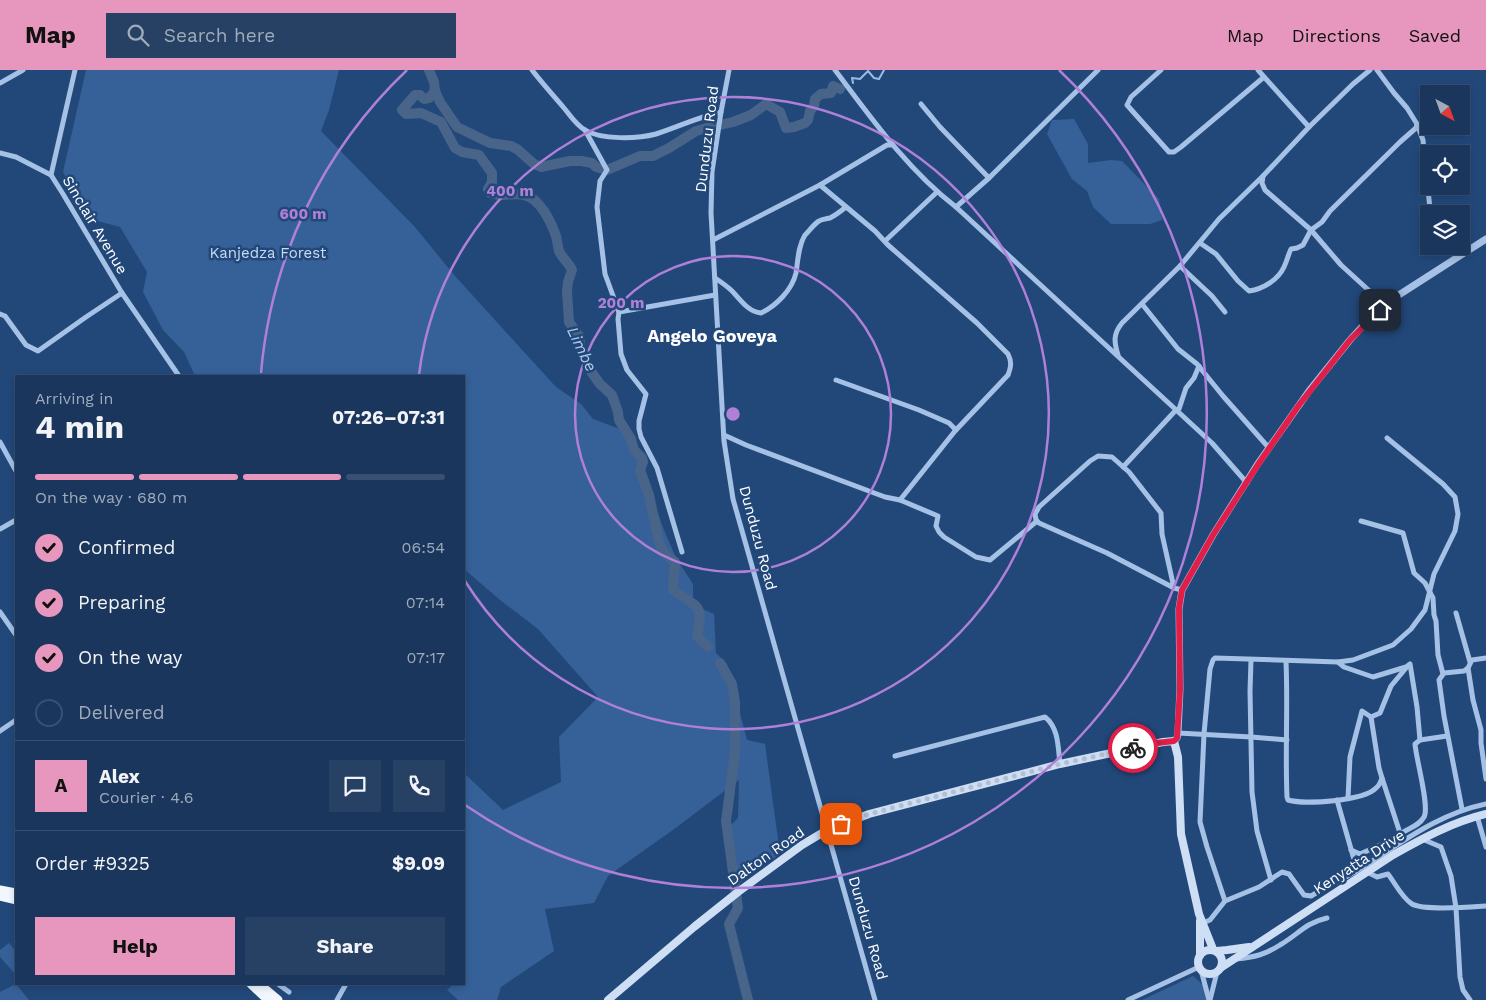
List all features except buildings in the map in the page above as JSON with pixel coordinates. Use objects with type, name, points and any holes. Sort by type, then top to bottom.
[{"type":"highway","points":[[0,890],[15,893]]},
{"type":"highway","points":[[0,896],[15,900]]},
{"type":"highway","points":[[252,985],[268,1000]]},
{"type":"highway","points":[[260,985],[278,1000]]},
{"type":"main road","name":"Dalton Road","points":[[608,1000],[738,892],[802,845],[827,830],[869,814],[1060,764],[1148,744],[1174,741]]},
{"type":"main road","points":[[1174,741],[1178,757],[1181,834],[1199,914],[1215,950],[1220,953],[1223,960],[1219,970],[1210,974],[1200,968],[1198,961],[1200,955],[1199,914]]},
{"type":"main road","name":"Kenyatta Drive","points":[[1219,970],[1231,960],[1367,872],[1422,839],[1449,826],[1486,814]]},
{"type":"main road","points":[[1200,955],[1206,950],[1228,950],[1253,946]]},
{"type":"street","points":[[0,83],[23,70]]},
{"type":"street","name":"Sinclair Avenue","points":[[75,70],[51,175],[122,293],[178,375]]},
{"type":"street","points":[[532,70],[574,120],[585,130],[607,170],[600,181],[596,207],[605,274],[619,312],[621,354],[627,370],[646,394],[639,421],[641,437],[657,468],[682,552]]},
{"type":"street","name":"Dunduzu Road","points":[[729,70],[712,172],[711,213],[725,449],[733,499],[875,1000]]},
{"type":"street","points":[[835,70],[892,145],[937,192],[956,207],[1212,442],[1247,483]]},
{"type":"street","points":[[956,207],[989,178],[1098,70]]},
{"type":"street","points":[[1161,70],[1131,97],[1127,105],[1169,152],[1174,152],[1181,147],[1264,77]]},
{"type":"street","points":[[1258,70],[1309,127]]},
{"type":"street","points":[[1118,356],[1114,336],[1117,328],[1180,266],[1219,219],[1309,127],[1370,70]]},
{"type":"street","points":[[1377,70],[1417,124],[1423,140],[1430,205]]},
{"type":"street","points":[[921,104],[940,128],[989,178]]},
{"type":"street","points":[[585,130],[604,137],[614,138],[647,136],[703,116],[721,112]]},
{"type":"street","points":[[1200,242],[1216,254],[1249,292],[1267,285],[1284,267],[1290,250],[1303,246],[1311,230],[1322,222],[1330,211],[1416,128],[1417,124]]},
{"type":"street","points":[[713,240],[820,184],[887,145],[892,145]]},
{"type":"street","points":[[0,153],[16,157],[51,175]]},
{"type":"street","points":[[1263,176],[1262,184],[1265,190],[1311,230],[1341,265],[1375,296],[1391,300]]},
{"type":"street","points":[[820,184],[977,323],[1008,354],[1011,360],[1011,367],[1005,380],[956,430],[900,500]]},
{"type":"street","points":[[885,241],[937,192]]},
{"type":"street","points":[[715,278],[757,313],[768,310],[789,289],[795,275],[804,236],[820,220],[829,218],[846,207]]},
{"type":"street","points":[[1174,741],[1178,733],[1180,689],[1179,608],[1182,590],[1213,535],[1269,448],[1310,391],[1368,320],[1391,300],[1486,239]]},
{"type":"street","points":[[1180,266],[1212,296],[1225,312]]},
{"type":"street","points":[[0,314],[5,316],[26,345],[38,351],[86,316],[122,293]]},
{"type":"street","points":[[619,312],[715,295]]},
{"type":"street","points":[[1142,304],[1178,349],[1199,366],[1269,448]]},
{"type":"street","points":[[1123,467],[1179,409],[1186,388],[1194,378],[1199,366]]},
{"type":"street","points":[[836,380],[919,410],[949,423],[956,430]]},
{"type":"street","points":[[724,435],[746,445],[900,500],[938,516],[936,526],[939,532],[976,557],[990,560],[1037,521]]},
{"type":"street","points":[[1225,901],[1200,822],[1204,734],[1212,662],[1215,658],[1338,662],[1353,660],[1393,645],[1411,629],[1425,610],[1434,574],[1455,531],[1458,514],[1456,497],[1387,438]]},
{"type":"street","points":[[0,442],[15,469]]},
{"type":"street","points":[[1174,588],[1162,534],[1161,513],[1129,472],[1112,457],[1098,456],[1090,461],[1039,507],[1035,514],[1037,521],[1052,529],[1107,553],[1174,588],[1182,590]]},
{"type":"street","points":[[0,529],[15,521]]},
{"type":"street","points":[[1361,521],[1403,534],[1414,573],[1426,583],[1433,598],[1438,655],[1443,674]]},
{"type":"street","points":[[0,612],[15,634]]},
{"type":"street","points":[[1456,613],[1469,665],[1473,700],[1481,730],[1486,779]]},
{"type":"street","points":[[1462,810],[1447,736],[1439,680],[1447,672],[1464,671],[1476,659],[1486,658]]},
{"type":"street","points":[[1251,660],[1252,792],[1257,831],[1271,880]]},
{"type":"street","points":[[1286,661],[1288,706],[1286,768],[1288,800],[1320,802],[1370,793],[1377,788],[1382,778]]},
{"type":"street","points":[[1338,662],[1344,667],[1373,677],[1406,667],[1410,664],[1420,740]]},
{"type":"street","points":[[1371,717],[1380,713],[1391,686],[1406,667]]},
{"type":"street","points":[[1348,798],[1350,757],[1362,711],[1371,717],[1377,760],[1400,833]]},
{"type":"street","points":[[895,756],[1045,717],[1053,726],[1057,737],[1060,764]]},
{"type":"street","points":[[0,731],[15,721]]},
{"type":"street","points":[[1178,733],[1251,736],[1287,740]]},
{"type":"street","points":[[1351,850],[1360,854],[1389,842],[1424,819],[1426,808],[1415,745],[1420,740],[1447,736]]},
{"type":"street","points":[[1337,800],[1358,870]]},
{"type":"street","points":[[1203,923],[1211,918],[1225,901],[1259,887],[1280,873],[1287,872],[1302,894],[1309,896],[1358,870],[1429,826],[1462,810],[1486,804]]},
{"type":"street","points":[[1477,816],[1486,847]]},
{"type":"street","points":[[1422,839],[1441,847],[1451,876],[1456,908],[1460,977],[1463,990],[1470,1000]]},
{"type":"street","points":[[1367,872],[1377,877],[1388,874],[1404,896],[1412,904],[1420,907],[1456,908],[1486,906]]},
{"type":"street","points":[[1231,960],[1259,956],[1281,945],[1315,921],[1328,918]]},
{"type":"street","points":[[1128,1000],[1200,968],[1210,1000]]},
{"type":"street","points":[[1210,1000],[1219,970]]},
{"type":"street","points":[[280,985],[290,992]]},
{"type":"street","points":[[337,1000],[345,985]]},
{"type":"green space","name":"Kanjedza Forest","points":[[86,70],[339,70],[329,110],[321,131],[414,226],[455,276],[556,387],[581,404],[593,419],[631,433],[664,530],[676,558],[693,584],[693,605],[714,614],[716,653],[727,664],[747,740],[765,744],[780,854],[730,890],[724,832],[738,818],[739,780],[608,876],[594,903],[545,909],[554,951],[501,987],[497,1000],[458,1000],[447,990],[453,985],[465,985],[465,774],[503,810],[561,782],[559,737],[598,697],[538,629],[465,570],[465,375],[195,375],[184,352],[163,330],[143,292],[147,272],[120,227],[90,219],[63,172]]},
{"type":"green space","points":[[1074,119],[1088,144],[1088,163],[1111,160],[1122,161],[1159,199],[1162,220],[1150,224],[1111,224],[1093,207],[1087,191],[1072,179],[1047,134],[1052,120]]},
{"type":"green space","points":[[9,943],[15,950],[15,974],[0,957],[0,950]]},
{"type":"green space","points":[[1193,976],[1203,985],[1207,1000],[1142,1000]]},
{"type":"green space","points":[[17,985],[29,1000],[0,1000],[0,992]]},
{"type":"waterway","name":"Limbe","points":[[429,70],[434,82],[435,91],[429,98],[424,99],[420,95],[415,95],[402,110],[406,114],[421,113],[441,122],[455,148],[462,152],[479,155],[492,173],[492,182],[488,189],[490,193],[499,195],[520,194],[530,197],[544,211],[551,224],[559,251],[572,270],[567,291],[569,322],[579,336],[581,351],[592,373],[612,395],[619,420],[631,439],[634,450],[642,458],[643,462],[640,470],[649,495],[659,542],[664,553],[675,562],[673,590],[697,607],[700,617],[697,636],[708,647]]},
{"type":"waterway","points":[[853,83],[852,78],[860,79],[868,71],[874,78],[879,79],[884,70]]},
{"type":"waterway","points":[[720,125],[751,115],[766,104],[780,112],[786,128],[794,127],[808,120],[815,99],[821,94],[831,93],[833,86],[840,89]]},
{"type":"waterway","points":[[435,91],[457,127],[490,143],[511,146],[534,164],[541,167],[570,161],[581,161],[592,163],[596,167],[607,170],[640,156],[653,156],[696,131],[710,127]]},
{"type":"waterway","points":[[720,663],[732,684],[735,702],[735,752],[726,821],[738,908],[729,924],[748,1000]]},
{"type":"way so far","points":[[841,824],[869,814],[1060,764],[1133,748]]},
{"type":"district","name":"Angelo Goveya","points":[[712,335]]},
{"type":"route","points":[[1133,748],[1174,741],[1177,738],[1180,689],[1180,599],[1182,590],[1213,535],[1257,466],[1310,391],[1350,340],[1380,310]]}]
